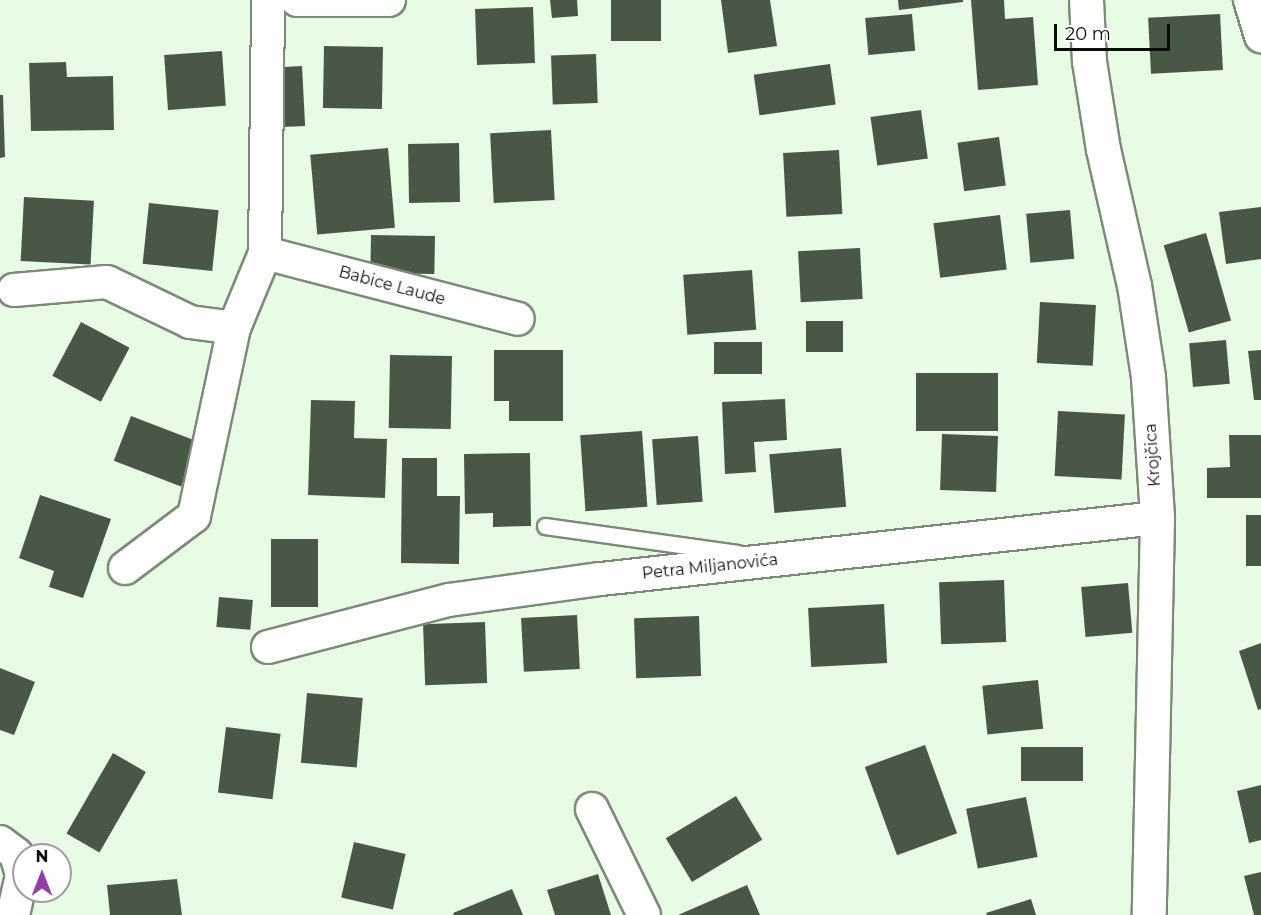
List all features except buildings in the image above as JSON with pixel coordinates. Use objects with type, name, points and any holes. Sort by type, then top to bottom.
[{"type":"main road","name":"Krojčica","points":[[1086,0],[1089,61],[1103,149],[1134,285],[1148,377],[1158,518],[1149,915]]},
{"type":"street","points":[[125,568],[194,516],[234,328],[265,253],[268,0]]},
{"type":"street","points":[[297,0],[389,0]]},
{"type":"street","points":[[1250,0],[1261,36]]},
{"type":"street","name":"Babice Laude","points":[[265,253],[518,319]]},
{"type":"street","points":[[14,290],[107,282],[190,322],[234,328]]},
{"type":"street","name":"Petra Miljanovića","points":[[268,647],[449,600],[776,559],[1158,518]]},
{"type":"street","points":[[592,809],[644,915]]},
{"type":"street","points":[[0,842],[15,854],[22,875],[13,915]]},
{"type":"lane","points":[[545,526],[776,559]]}]
